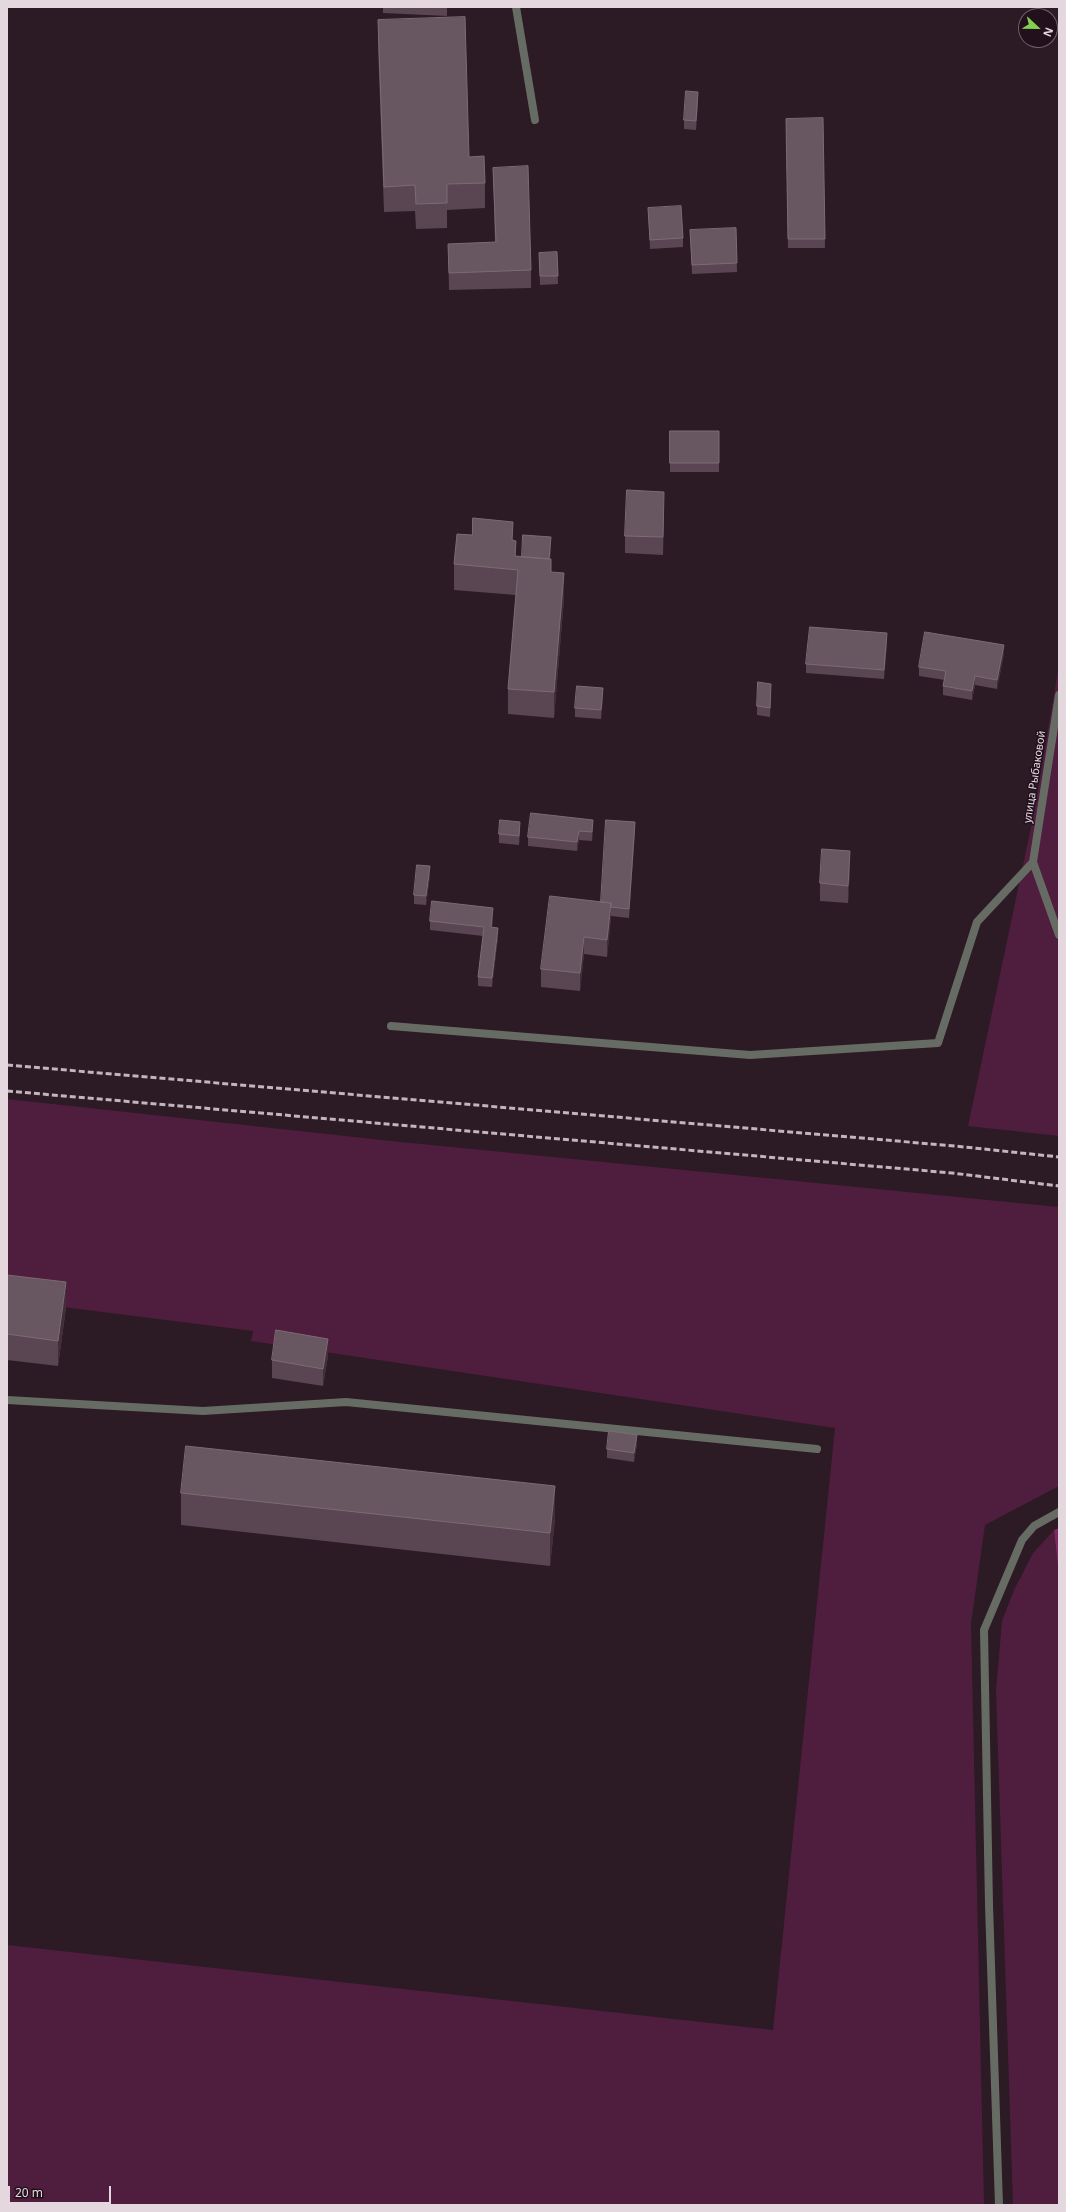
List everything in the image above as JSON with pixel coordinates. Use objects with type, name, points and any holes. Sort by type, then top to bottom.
[{"type":"street","points":[[516,7],[536,120]]},
{"type":"street","name":"улица Рыбаковой","points":[[1033,862],[1059,695]]},
{"type":"street","points":[[391,1026],[750,1055],[938,1042],[977,922],[1033,862],[1059,935]]},
{"type":"street","points":[[7,1400],[203,1411],[346,1402],[817,1449]]},
{"type":"street","points":[[999,2205],[989,1905],[984,1630],[1022,1540],[1034,1526],[1059,1512]]},
{"type":"shaded area","points":[[1059,665],[1059,1136],[968,1126],[1034,813]]},
{"type":"shaded area","points":[[7,1099],[391,1141],[1059,1207],[1059,1486],[985,1525],[971,1624],[984,2205],[7,2205],[7,1945],[773,2030],[835,1428],[251,1341],[253,1331],[7,1300]]},
{"type":"shaded area","points":[[1059,1528],[1059,1577],[1054,1530]]},
{"type":"shaded area","points":[[1054,1530],[1059,1577],[1059,2205],[1013,2205],[996,1691],[1002,1621],[1014,1590],[1033,1553]]},
{"type":"building","points":[[465,17],[469,157],[484,156],[485,183],[447,184],[447,203],[416,204],[415,185],[384,187],[378,20]]},
{"type":"building","points":[[686,91],[698,92],[696,121],[684,120]]},
{"type":"building","points":[[823,118],[825,239],[788,239],[786,119]]},
{"type":"building","points":[[528,166],[531,270],[449,273],[448,244],[496,242],[493,168]]},
{"type":"building","points":[[681,206],[683,238],[650,240],[648,208]]},
{"type":"building","points":[[736,228],[737,263],[692,265],[690,230]]},
{"type":"building","points":[[557,252],[558,276],[540,276],[539,253]]},
{"type":"building","points":[[670,431],[719,431],[719,463],[670,463]]},
{"type":"building","points":[[627,490],[664,492],[663,537],[625,536]]},
{"type":"building","points":[[473,518],[513,522],[512,540],[516,541],[515,556],[551,559],[551,572],[564,573],[554,692],[508,689],[518,570],[454,564],[457,534],[472,535]]},
{"type":"building","points":[[523,535],[551,537],[549,559],[522,557]]},
{"type":"building","points":[[810,627],[887,633],[884,670],[806,664]]},
{"type":"building","points":[[925,632],[1004,645],[997,680],[975,676],[972,691],[943,686],[946,671],[919,667]]},
{"type":"building","points":[[758,682],[771,684],[770,708],[757,706]]},
{"type":"building","points":[[577,686],[603,688],[601,710],[575,708]]},
{"type":"building","points":[[531,813],[593,820],[592,832],[579,831],[577,842],[528,837]]},
{"type":"building","points":[[500,820],[520,822],[519,836],[499,834]]},
{"type":"building","points":[[606,820],[635,822],[629,909],[611,907],[611,903],[601,902]]},
{"type":"building","points":[[822,849],[850,851],[848,886],[820,883]]},
{"type":"building","points":[[417,865],[430,866],[426,896],[414,895]]},
{"type":"building","points":[[550,896],[611,903],[607,940],[584,937],[580,973],[541,969]]},
{"type":"building","points":[[432,901],[493,908],[491,927],[498,928],[492,978],[478,977],[484,927],[430,921]]},
{"type":"building","points":[[7,1275],[66,1282],[58,1341],[7,1334]]},
{"type":"building","points":[[276,1330],[328,1339],[323,1369],[272,1360]]},
{"type":"building","points":[[609,1431],[637,1435],[634,1453],[607,1449]]},
{"type":"building","points":[[186,1446],[555,1486],[550,1533],[181,1493]]},
{"type":"railway","points":[[7,1065],[955,1146],[1059,1157]]},
{"type":"railway","points":[[7,1091],[952,1173],[1059,1186]]}]
